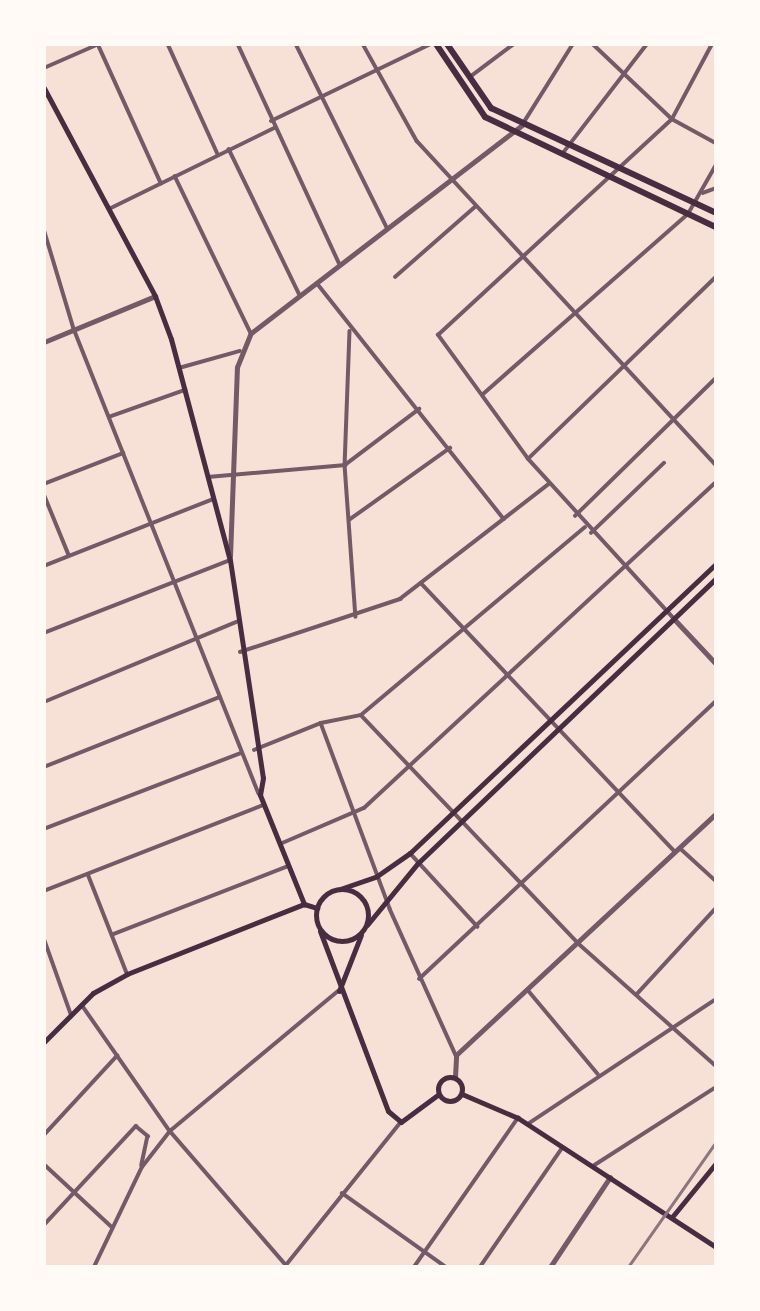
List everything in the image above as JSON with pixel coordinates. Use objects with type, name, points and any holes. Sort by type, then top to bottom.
[{"type":"main road","points":[[434,44],[475,106],[512,130],[716,227]]},
{"type":"main road","points":[[447,44],[468,79],[491,108],[716,213]]},
{"type":"main road","points":[[44,88],[155,296],[179,368],[211,500],[230,560],[254,750],[263,778],[260,795],[304,904]]},
{"type":"main road","points":[[317,908],[340,889],[377,876],[410,853],[716,564]]},
{"type":"main road","points":[[339,991],[362,933],[386,897],[462,820],[716,578]]},
{"type":"main road","points":[[340,889],[363,900],[367,925]]},
{"type":"main road","points":[[44,1042],[71,1014],[127,974],[304,904],[317,908]]},
{"type":"main road","points":[[317,908],[320,931],[339,991],[388,1111],[401,1122],[439,1094],[442,1080],[455,1077],[462,1094],[528,1124],[716,1247]]},
{"type":"main road","points":[[320,931],[341,942],[362,933]]},
{"type":"main road","points":[[439,1094],[453,1101],[462,1094]]},
{"type":"main road","points":[[672,1217],[716,1163]]},
{"type":"street","points":[[44,68],[98,44],[161,183]]},
{"type":"street","points":[[167,44],[218,154]]},
{"type":"street","points":[[237,44],[340,265]]},
{"type":"street","points":[[296,44],[388,227]]},
{"type":"street","points":[[363,44],[417,141],[475,207],[577,313],[624,368],[716,465]]},
{"type":"street","points":[[271,121],[375,68],[434,44]]},
{"type":"street","points":[[468,79],[514,44]]},
{"type":"street","points":[[44,633],[230,560],[231,476],[240,351],[251,333],[523,124],[573,44]]},
{"type":"street","points":[[593,44],[626,79],[672,119],[716,143]]},
{"type":"street","points":[[562,154],[626,79],[647,44]]},
{"type":"street","points":[[712,44],[672,119],[614,179],[438,335],[528,459],[575,516],[716,664]]},
{"type":"street","points":[[109,209],[274,128]]},
{"type":"street","points":[[229,149],[300,296]]},
{"type":"street","points":[[482,395],[688,214],[716,165]]},
{"type":"street","points":[[174,176],[251,333]]},
{"type":"street","points":[[701,194],[716,188]]},
{"type":"street","points":[[395,277],[475,207]]},
{"type":"street","points":[[44,229],[74,329],[150,524],[176,583],[195,638],[260,795]]},
{"type":"street","points":[[528,459],[716,277]]},
{"type":"street","points":[[317,283],[350,329],[420,409],[504,519]]},
{"type":"street","points":[[44,342],[155,296]]},
{"type":"street","points":[[350,329],[345,465],[356,618]]},
{"type":"street","points":[[179,368],[240,351]]},
{"type":"street","points":[[575,516],[716,378]]},
{"type":"street","points":[[109,417],[185,390]]},
{"type":"street","points":[[206,477],[345,465],[420,409]]},
{"type":"street","points":[[349,520],[450,448]]},
{"type":"street","points":[[44,484],[123,453]]},
{"type":"street","points":[[591,533],[664,463]]},
{"type":"street","points":[[280,844],[353,814],[411,768],[716,482]]},
{"type":"street","points":[[240,652],[356,618],[421,583],[549,484]]},
{"type":"street","points":[[44,494],[69,555]]},
{"type":"street","points":[[44,566],[211,500]]},
{"type":"street","points":[[254,750],[321,723],[361,715],[460,626],[585,527]]},
{"type":"street","points":[[421,583],[556,730],[678,850],[716,881]]},
{"type":"street","points":[[44,702],[236,622]]},
{"type":"street","points":[[44,767],[220,697]]},
{"type":"street","points":[[419,979],[478,927],[716,701]]},
{"type":"street","points":[[361,715],[578,943],[716,1066]]},
{"type":"street","points":[[321,723],[377,876],[419,979],[456,1055],[455,1077]]},
{"type":"street","points":[[44,830],[242,752]]},
{"type":"street","points":[[44,891],[264,805]]},
{"type":"street","points":[[456,1055],[716,813]]},
{"type":"street","points":[[410,853],[478,927]]},
{"type":"street","points":[[114,934],[289,866]]},
{"type":"street","points":[[88,874],[114,934],[127,974]]},
{"type":"street","points":[[637,994],[716,908]]},
{"type":"street","points":[[44,939],[71,1014]]},
{"type":"street","points":[[528,990],[598,1074]]},
{"type":"street","points":[[94,1267],[142,1167],[170,1131],[339,991]]},
{"type":"street","points":[[528,1124],[598,1074],[716,999]]},
{"type":"street","points":[[82,1005],[170,1131],[287,1266],[342,1193],[401,1122]]},
{"type":"street","points":[[44,1135],[117,1056]]},
{"type":"street","points":[[593,1166],[716,1087]]},
{"type":"street","points":[[414,1267],[518,1118]]},
{"type":"street","points":[[44,1225],[136,1126],[148,1136],[142,1167]]},
{"type":"street","points":[[480,1267],[563,1147]]},
{"type":"street","points":[[44,1164],[112,1227]]},
{"type":"street","points":[[550,1267],[610,1177]]},
{"type":"street","points":[[342,1193],[446,1267]]},
{"type":"railway","points":[[628,1267],[716,1142]]}]
